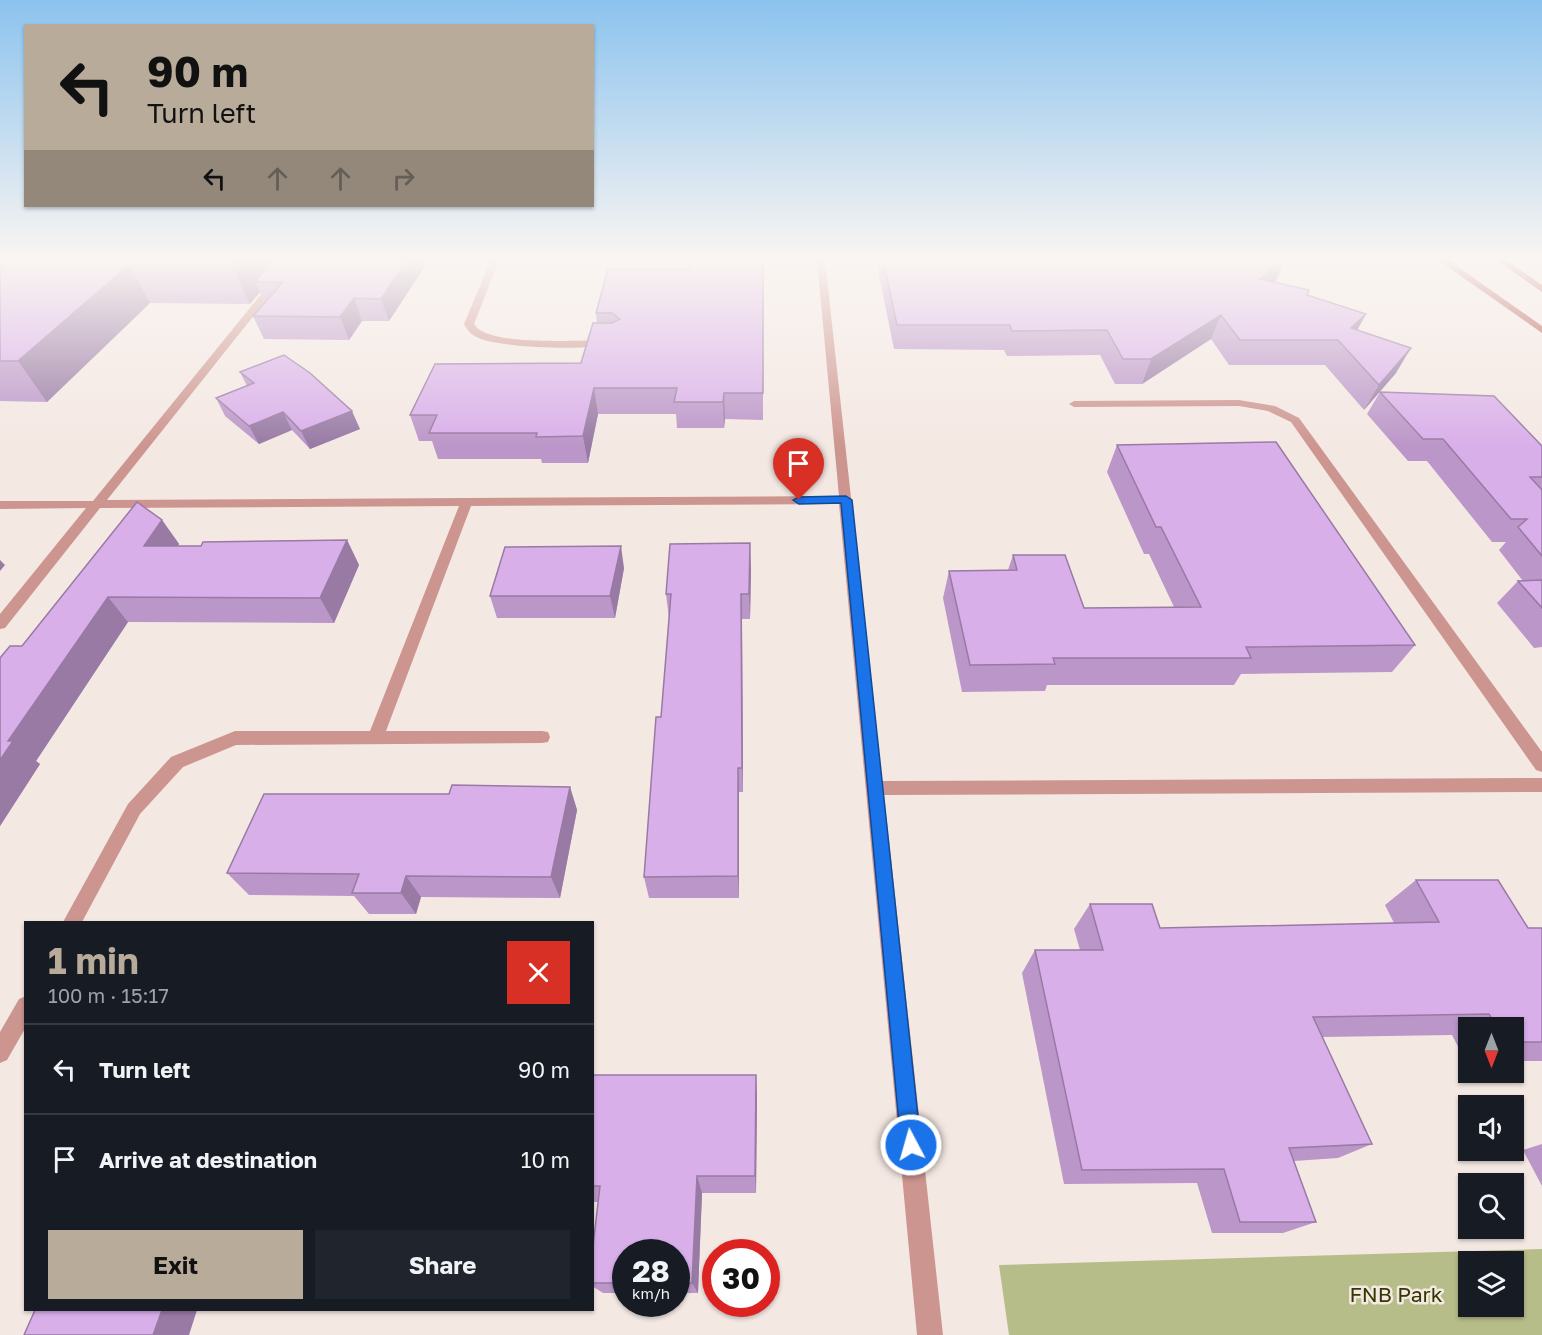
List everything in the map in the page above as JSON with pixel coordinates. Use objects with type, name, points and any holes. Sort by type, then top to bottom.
[{"type":"street","points":[[0,624],[244,322]]},
{"type":"street","points":[[469,322],[475,333],[490,339],[512,342],[616,343]]},
{"type":"street","points":[[827,322],[930,1335]]},
{"type":"street","points":[[1074,404],[1239,403],[1271,408],[1295,420],[1542,765]]},
{"type":"street","points":[[0,505],[846,500]]},
{"type":"street","points":[[376,736],[466,503]]},
{"type":"street","points":[[73,921],[134,809],[177,762],[235,738],[542,737]]},
{"type":"street","points":[[875,788],[1542,785]]},
{"type":"street","points":[[0,1053],[24,1010]]},
{"type":"green space","name":"FNB Park","points":[[1542,1249],[1542,1335],[1009,1335],[999,1265],[1458,1251],[1458,1317],[1524,1317],[1524,1251],[1474,1251]]},
{"type":"building","points":[[0,322],[63,322],[18,361],[0,361]]},
{"type":"building","points":[[763,322],[763,393],[724,393],[723,402],[674,402],[677,388],[594,388],[583,436],[536,437],[537,433],[429,433],[437,415],[410,415],[435,364],[581,363],[593,323]]},
{"type":"building","points":[[896,322],[1209,322],[1151,359],[1123,359],[1107,330],[1012,331],[1010,325],[897,325]]},
{"type":"building","points":[[1227,322],[1357,322],[1351,328],[1411,348],[1379,385],[1338,340],[1240,340]]},
{"type":"building","points":[[284,355],[310,373],[352,411],[301,431],[283,412],[249,426],[216,398],[254,383],[240,372]]},
{"type":"building","points":[[1380,392],[1494,396],[1542,446],[1542,477],[1530,477],[1542,490],[1542,556],[1518,527],[1527,519],[1511,519],[1443,439],[1423,439]]},
{"type":"building","points":[[1276,442],[1415,645],[1246,647],[1251,658],[1053,658],[1055,664],[970,665],[949,571],[1017,570],[1013,555],[1065,555],[1084,608],[1201,607],[1161,527],[1156,527],[1117,445]]},
{"type":"building","points":[[137,502],[162,520],[144,546],[201,546],[203,542],[347,540],[320,598],[108,597],[8,741],[13,741],[0,760],[0,658],[10,646],[22,646]]},
{"type":"building","points":[[750,543],[749,594],[741,594],[742,768],[738,768],[738,876],[644,877],[656,717],[661,717],[671,594],[666,594],[670,544]]},
{"type":"building","points":[[621,546],[610,596],[490,596],[505,547]]},
{"type":"building","points":[[1542,580],[1542,608],[1518,581]]},
{"type":"building","points":[[452,785],[570,787],[551,877],[406,876],[401,893],[352,893],[359,874],[227,873],[264,794],[449,794]]},
{"type":"building","points":[[1416,880],[1498,880],[1528,928],[1542,928],[1542,1042],[1524,1042],[1524,1017],[1491,1017],[1489,1014],[1313,1017],[1372,1144],[1289,1148],[1316,1222],[1240,1222],[1224,1169],[1082,1170],[1035,950],[1103,950],[1090,904],[1152,904],[1160,928],[1439,922]]},
{"type":"building","points":[[594,1075],[756,1075],[755,1176],[697,1176],[692,1283],[690,1283],[690,1239],[612,1239],[612,1283],[594,1283],[594,1237],[600,1186],[594,1186]]},
{"type":"building","points":[[35,1311],[162,1311],[153,1335],[24,1335]]},
{"type":"route","points":[[799,500],[846,500],[911,1145]]}]
